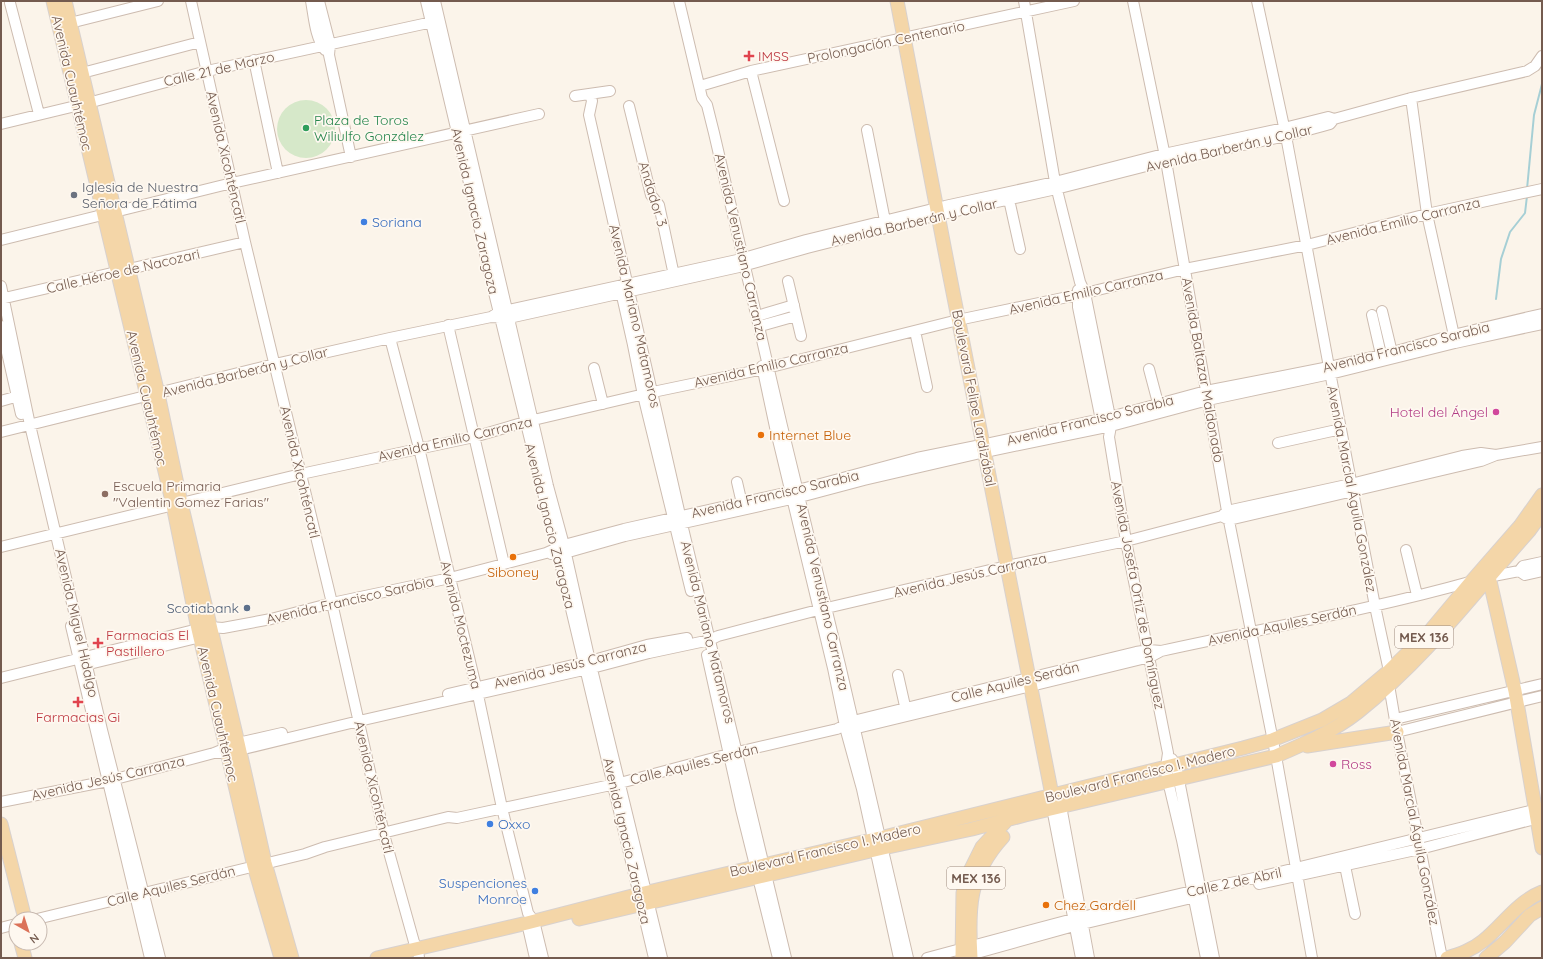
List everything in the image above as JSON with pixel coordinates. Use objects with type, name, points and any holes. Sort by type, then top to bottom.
[{"type":"main road","name":"Avenida Cuauhtémoc","points":[[53,1],[83,104],[177,504],[239,747],[259,864],[281,958]]},
{"type":"main road","name":"Avenida Cuauhtémoc","points":[[65,1],[82,73],[83,104]]},
{"type":"main road","name":"Boulevard Felipe Lardizábal","points":[[897,1],[908,37],[1055,794]]},
{"type":"main road","name":"Boulevard Felipe Lardizábal","points":[[905,1],[908,37]]},
{"type":"main road","name":"MEX 136","points":[[1272,740],[1322,720],[1351,703],[1389,671],[1430,631],[1470,582],[1520,526],[1542,495]]},
{"type":"main road","name":"MEX 136","points":[[1276,756],[1330,730],[1352,716],[1389,685],[1439,636],[1529,531],[1542,513]]},
{"type":"main road","points":[[1489,577],[1516,696],[1539,813],[1542,848]]},
{"type":"main road","name":"Avenida Cuauhtémoc","points":[[209,631],[222,751],[292,958]]},
{"type":"main road","points":[[1293,749],[1397,732]]},
{"type":"main road","name":"Boulevard Francisco I. Madero","points":[[377,958],[416,953],[531,924],[877,843],[1030,800],[1272,740]]},
{"type":"main road","name":"Boulevard Francisco I. Madero","points":[[877,843],[972,829],[1056,807],[1276,756]]},
{"type":"main road","name":"MEX 136","points":[[965,955],[963,893],[966,879],[982,847],[1008,819],[1030,800]]},
{"type":"main road","name":"MEX 136","points":[[965,955],[974,884],[983,863],[993,847],[1025,815]]},
{"type":"main road","points":[[1,824],[5,866],[14,911]]},
{"type":"main road","points":[[972,829],[981,837],[982,847]]},
{"type":"main road","points":[[5,866],[22,911]]},
{"type":"main road","points":[[1447,958],[1468,951],[1484,940],[1512,912],[1535,895],[1542,892]]},
{"type":"main road","points":[[1486,958],[1530,915],[1542,908]]},
{"type":"street","points":[[70,23],[158,1]]},
{"type":"street","name":"Avenida Xicohténcatl","points":[[191,1],[244,242],[275,364],[332,603],[385,835],[416,953]]},
{"type":"street","points":[[310,1],[329,55],[352,157]]},
{"type":"street","points":[[320,1],[326,45]]},
{"type":"street","name":"Avenida Ignacio Zaragoza","points":[[426,1],[435,21],[461,130],[501,315],[518,372],[644,898],[662,958]]},
{"type":"street","name":"Avenida Ignacio Zaragoza","points":[[435,1],[435,21]]},
{"type":"street","name":"Avenida Venustiano Carranza","points":[[679,1],[702,98],[708,105],[722,179],[778,426],[841,688],[847,727],[865,788],[892,910],[899,958]]},
{"type":"street","name":"Avenida Josefa Ortiz de Domínguez","points":[[1024,1],[1056,185],[1080,282],[1090,343],[1109,437],[1126,541],[1210,958]]},
{"type":"street","name":"Prolongación Centenario","points":[[700,86],[751,71],[1074,1]]},
{"type":"street","name":"Avenida Baltazar Maldonado","points":[[1133,1],[1165,158],[1207,396],[1226,515],[1276,756]]},
{"type":"street","name":"Avenida Marcial Águila González","points":[[1257,1],[1307,245],[1329,370],[1389,671],[1389,685],[1397,732],[1442,958]]},
{"type":"street","points":[[9,3],[39,114]]},
{"type":"street","name":"Calle 21 de Marzo","points":[[1,124],[206,71],[435,21]]},
{"type":"street","points":[[82,73],[200,42]]},
{"type":"street","name":"Avenida Barberán y Collar","points":[[1,432],[275,364],[448,325],[625,289],[741,262],[941,211],[1113,172],[1165,158],[1285,132],[1323,126],[1330,124],[1334,119],[1411,98],[1527,71],[1535,66],[1542,56]]},
{"type":"street","points":[[254,60],[278,173]]},
{"type":"street","points":[[751,71],[784,201]]},
{"type":"street","points":[[575,96],[610,91]]},
{"type":"street","name":"Avenida Mariano Matamoros","points":[[590,94],[592,101],[589,115],[637,344],[643,395],[662,456],[709,637],[719,694],[733,753],[749,808],[761,871],[781,955]]},
{"type":"street","points":[[1411,98],[1426,214],[1454,339]]},
{"type":"street","name":"Andador 3","points":[[629,106],[651,195],[659,205],[674,277]]},
{"type":"street","points":[[1,240],[109,215],[232,183],[352,157],[461,130],[539,114]]},
{"type":"street","points":[[866,130],[886,225]]},
{"type":"street","name":"Avenida Emilio Carranza","points":[[1,547],[301,474],[474,437],[529,421],[653,392],[766,368],[962,320],[1185,269],[1307,245],[1426,214],[1542,189]]},
{"type":"street","points":[[1008,196],[1020,249]]},
{"type":"street","name":"Calle Héroe de Nacozari","points":[[2,299],[244,242]]},
{"type":"street","name":"Avenida Venustiano Carranza","points":[[741,262],[758,321],[766,368]]},
{"type":"street","points":[[788,281],[800,336]]},
{"type":"street","name":"Avenida Miguel Hidalgo","points":[[1,286],[5,330],[139,894],[150,958]]},
{"type":"street","points":[[758,321],[794,305]]},
{"type":"street","points":[[1382,358],[1370,315],[1386,310],[1393,355]]},
{"type":"street","name":"Avenida Francisco Sarabia","points":[[1,678],[21,676],[209,631],[271,619],[332,603],[450,578],[625,533],[863,477],[917,458],[988,448],[1106,422],[1207,396],[1382,358],[1542,314]]},
{"type":"street","points":[[758,321],[796,316]]},
{"type":"street","name":"Avenida Francisco Sarabia","points":[[1454,339],[1542,324]]},
{"type":"street","points":[[448,325],[504,564]]},
{"type":"street","points":[[915,331],[927,387]]},
{"type":"street","name":"Avenida Moctezuma","points":[[390,338],[419,448],[477,691],[502,808],[531,924],[542,958]]},
{"type":"street","name":"Avenida Mariano Matamoros","points":[[637,344],[653,392],[662,456]]},
{"type":"street","points":[[594,368],[603,404]]},
{"type":"street","points":[[1150,369],[1158,403]]},
{"type":"street","points":[[1,401],[21,396]]},
{"type":"street","name":"Avenida Francisco Sarabia","points":[[1106,422],[1158,403],[1207,396]]},
{"type":"street","points":[[1278,443],[1341,429]]},
{"type":"street","name":"Avenida Jesús Carranza","points":[[1,802],[112,780],[222,751],[358,718],[535,678],[648,649],[709,637],[1011,565],[1126,541],[1226,515],[1352,488],[1462,456],[1481,453],[1496,455],[1542,447]]},
{"type":"street","points":[[737,482],[743,506]]},
{"type":"street","points":[[1406,550],[1417,595]]},
{"type":"street","name":"Avenida Aquiles Serdán","points":[[1149,654],[1251,631],[1375,606],[1489,577],[1519,571],[1523,566],[1542,562]]},
{"type":"street","name":"Avenida Aquiles Serdán","points":[[1519,571],[1524,575],[1542,571]]},
{"type":"street","name":"Calle Aquiles Serdán","points":[[48,916],[305,854],[325,847],[385,835],[448,817],[457,818],[617,783],[733,753],[1149,654]]},
{"type":"street","points":[[898,675],[906,713]]},
{"type":"street","name":"Avenida Francisco Sarabia","points":[[1,684],[21,676]]},
{"type":"street","points":[[1397,732],[1463,715],[1516,696],[1542,684]]},
{"type":"street","points":[[1395,719],[1460,703],[1516,696],[1542,696]]},
{"type":"street","points":[[1460,703],[1463,715]]},
{"type":"street","points":[[1276,756],[1312,958]]},
{"type":"street","points":[[1056,807],[1078,921],[1089,958]]},
{"type":"street","name":"Calle 2 de Abril","points":[[1344,861],[1420,849],[1476,829],[1539,813]]},
{"type":"street","name":"Calle 2 de Abril","points":[[926,958],[965,955],[1078,921],[1297,873],[1344,861],[1418,838],[1476,829]]},
{"type":"street","points":[[1344,861],[1355,914]]},
{"type":"street","name":"Avenida Miguel Hidalgo","points":[[139,894],[160,958]]},
{"type":"street","name":"Avenida Ignacio Zaragoza","points":[[644,898],[654,958]]},
{"type":"street","name":"Avenida Venustiano Carranza","points":[[892,910],[908,958]]},
{"type":"street","points":[[1078,921],[1081,958]]},
{"type":"street","name":"Avenida Moctezuma","points":[[531,924],[535,958]]},
{"type":"green space","name":"Plaza de Toros Wiliulfo González","points":[[300,100],[312,100],[327,108],[335,123],[335,135],[327,150],[312,158],[300,158],[285,150],[277,135],[277,123],[285,108]]},
{"type":"waterway","points":[[1527,189],[1534,115],[1542,84]]},
{"type":"waterway","points":[[1496,299],[1501,259],[1510,232],[1525,213],[1527,196]]},
{"type":"place","name":"IMSS","points":[[749,56]]},
{"type":"place","name":"Plaza de Toros Wiliulfo González","points":[[306,128]]},
{"type":"place","name":"Iglesia de Nuestra Señora de Fátima","points":[[74,195]]},
{"type":"place","name":"Soriana","points":[[364,222]]},
{"type":"place","name":"Hotel del Ángel","points":[[1496,412]]},
{"type":"place","name":"Internet Blue","points":[[761,435]]},
{"type":"place","name":"Escuela Primaria \"Valentin Gomez Farias\"","points":[[105,494]]},
{"type":"place","name":"Siboney","points":[[513,557]]},
{"type":"place","name":"Scotiabank","points":[[247,608]]},
{"type":"place","name":"Farmacias El Pastillero","points":[[98,643]]},
{"type":"place","name":"Farmacias Gi","points":[[78,702]]},
{"type":"place","name":"Ross","points":[[1333,764]]},
{"type":"place","name":"Oxxo","points":[[490,824]]},
{"type":"place","name":"Suspenciones Monroe","points":[[535,891]]},
{"type":"place","name":"Chez Gardell","points":[[1046,905]]}]
